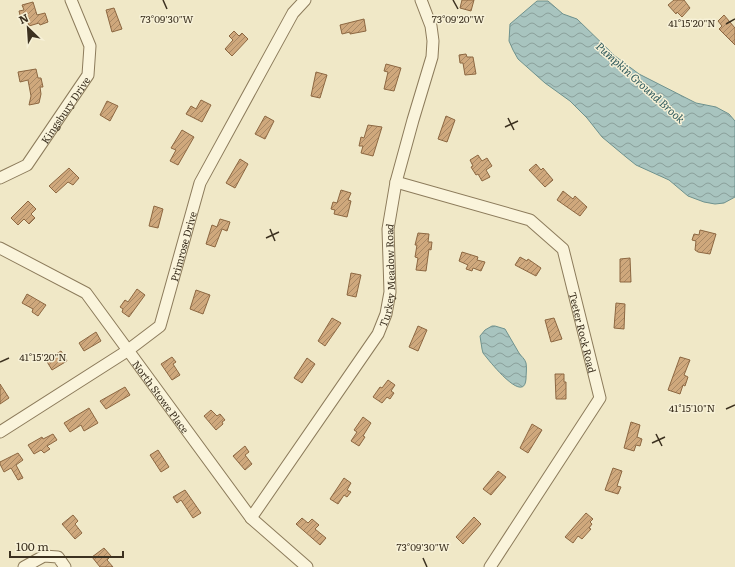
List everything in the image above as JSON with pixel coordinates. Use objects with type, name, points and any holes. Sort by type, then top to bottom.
[{"type":"street","name":"Kingsbury Drive","points":[[0,178],[27,166],[88,75],[90,46],[71,0]]},
{"type":"street","name":"Primrose Drive","points":[[0,432],[127,351],[160,326],[200,183],[286,25],[293,13],[304,0]]},
{"type":"street","name":"Turkey Meadow Road","points":[[251,518],[378,334],[386,314],[390,292],[388,229],[396,182],[412,120],[432,57],[433,41],[431,26],[422,0]]},
{"type":"street","name":"Teeter Rock Road","points":[[396,182],[530,220],[563,249],[600,398],[490,567]]},
{"type":"street","name":"North Stowe Place","points":[[0,248],[86,294],[251,518],[307,567]]},
{"type":"street","points":[[24,567],[44,556],[58,557],[65,567]]},
{"type":"water","name":"Pumpkin Ground Brook","points":[[537,1],[548,1],[563,14],[577,19],[615,56],[639,74],[696,103],[716,107],[729,114],[735,121],[735,197],[724,203],[715,204],[704,202],[688,196],[669,180],[636,165],[602,137],[587,118],[570,101],[545,83],[518,59],[509,41],[510,24]]},
{"type":"water","points":[[492,326],[505,329],[524,359],[526,379],[524,386],[519,387],[505,378],[483,353],[480,336],[485,330]]},
{"type":"building","points":[[462,0],[474,0],[471,11],[460,8]]},
{"type":"building","points":[[674,0],[684,0],[690,8],[682,17],[677,12],[676,14],[668,5]]},
{"type":"building","points":[[33,2],[37,15],[45,13],[48,22],[40,25],[39,23],[29,26],[26,17],[21,19],[19,11],[24,10],[22,5]]},
{"type":"building","points":[[114,8],[122,29],[112,32],[106,10]]},
{"type":"building","points":[[724,15],[735,28],[735,45],[719,29],[722,26],[718,21]]},
{"type":"building","points":[[364,19],[366,31],[342,34],[340,25]]},
{"type":"building","points":[[234,31],[239,36],[242,33],[248,39],[232,56],[225,49],[233,40],[229,36]]},
{"type":"building","points":[[466,54],[467,57],[473,57],[476,74],[465,75],[463,63],[460,63],[459,55]]},
{"type":"building","points":[[386,64],[401,68],[394,91],[384,89],[388,72],[384,71]]},
{"type":"building","points":[[36,69],[38,78],[41,78],[43,87],[40,87],[41,94],[39,103],[29,105],[31,96],[28,80],[20,82],[18,72]]},
{"type":"building","points":[[316,72],[327,75],[320,98],[311,96]]},
{"type":"building","points":[[201,100],[211,105],[202,122],[186,114],[191,106],[196,109]]},
{"type":"building","points":[[107,101],[118,106],[110,121],[100,115]]},
{"type":"building","points":[[265,116],[274,121],[265,139],[255,134]]},
{"type":"building","points":[[446,116],[455,120],[447,142],[438,139]]},
{"type":"building","points":[[368,125],[382,127],[373,156],[361,153],[363,146],[359,146],[361,137],[364,138]]},
{"type":"building","points":[[182,130],[194,137],[178,165],[170,161],[176,150],[171,148]]},
{"type":"building","points":[[478,155],[482,161],[487,158],[492,166],[486,170],[490,177],[482,181],[471,167],[473,166],[470,160]]},
{"type":"building","points":[[240,159],[248,164],[235,188],[226,183]]},
{"type":"building","points":[[536,164],[541,170],[543,168],[553,180],[545,187],[529,170]]},
{"type":"building","points":[[69,168],[79,178],[73,185],[68,182],[56,193],[49,186]]},
{"type":"building","points":[[341,190],[351,193],[348,200],[351,201],[347,217],[334,214],[335,210],[331,209],[333,202],[337,203]]},
{"type":"building","points":[[563,191],[573,199],[575,196],[587,207],[580,216],[557,200]]},
{"type":"building","points":[[28,201],[36,209],[31,214],[35,218],[29,224],[24,219],[18,225],[11,218]]},
{"type":"building","points":[[154,206],[163,209],[158,228],[149,226]]},
{"type":"building","points":[[220,219],[230,222],[227,231],[222,229],[215,247],[206,244],[212,225],[217,227]]},
{"type":"building","points":[[700,230],[716,234],[710,254],[695,250],[696,241],[692,240],[694,234],[699,235]]},
{"type":"building","points":[[418,233],[429,234],[428,242],[432,242],[431,250],[429,249],[426,271],[416,270],[418,258],[415,257],[417,245],[415,245]]},
{"type":"building","points":[[462,252],[478,257],[477,260],[485,262],[481,271],[473,268],[472,271],[466,269],[468,265],[459,261]]},
{"type":"building","points":[[520,257],[527,261],[528,259],[541,268],[536,276],[515,265]]},
{"type":"building","points":[[630,258],[631,282],[620,282],[620,259]]},
{"type":"building","points":[[351,273],[361,275],[356,297],[347,295]]},
{"type":"building","points":[[137,289],[145,295],[129,317],[122,312],[123,309],[120,307],[125,300],[128,302]]},
{"type":"building","points":[[196,290],[210,295],[203,314],[190,309]]},
{"type":"building","points":[[27,294],[46,305],[38,316],[32,312],[33,309],[22,303]]},
{"type":"building","points":[[616,303],[625,304],[624,329],[614,328]]},
{"type":"building","points":[[332,318],[341,323],[325,346],[318,341]]},
{"type":"building","points":[[554,318],[562,339],[551,342],[545,320]]},
{"type":"building","points":[[418,326],[427,330],[418,351],[409,347]]},
{"type":"building","points":[[96,332],[101,341],[84,351],[79,343]]},
{"type":"building","points":[[61,351],[67,361],[52,370],[46,360]]},
{"type":"building","points":[[172,357],[176,362],[173,364],[180,375],[172,380],[161,364]]},
{"type":"building","points":[[680,357],[690,360],[684,375],[688,377],[680,394],[668,390]]},
{"type":"building","points":[[307,358],[315,364],[302,383],[294,378]]},
{"type":"building","points":[[555,374],[564,374],[564,382],[566,382],[566,399],[556,399]]},
{"type":"building","points":[[388,380],[395,385],[391,391],[394,393],[390,399],[387,397],[382,403],[373,397],[380,387],[382,388]]},
{"type":"building","points":[[0,384],[9,398],[0,404]]},
{"type":"building","points":[[125,387],[130,395],[106,409],[100,401]]},
{"type":"building","points":[[89,408],[98,423],[84,431],[81,425],[70,432],[64,423]]},
{"type":"building","points":[[211,410],[217,416],[220,414],[225,420],[216,430],[204,416]]},
{"type":"building","points":[[363,417],[371,423],[359,446],[351,441],[357,432],[354,430]]},
{"type":"building","points":[[631,422],[640,425],[637,437],[642,439],[640,446],[636,445],[634,451],[624,448]]},
{"type":"building","points":[[532,424],[542,430],[528,453],[520,448]]},
{"type":"building","points":[[53,434],[57,440],[47,446],[50,449],[44,453],[41,450],[34,454],[28,445],[42,437],[43,439]]},
{"type":"building","points":[[245,446],[249,452],[245,455],[252,464],[245,470],[233,456]]},
{"type":"building","points":[[158,450],[169,467],[161,472],[150,455]]},
{"type":"building","points":[[18,453],[23,460],[16,465],[23,478],[18,480],[11,468],[4,472],[0,462]]},
{"type":"building","points":[[613,468],[622,471],[617,486],[621,487],[618,494],[605,490]]},
{"type":"building","points":[[498,471],[506,477],[491,495],[483,489]]},
{"type":"building","points":[[344,478],[351,483],[347,490],[351,492],[347,497],[344,495],[338,504],[330,499]]},
{"type":"building","points":[[185,490],[201,513],[193,518],[181,500],[177,503],[173,497]]},
{"type":"building","points":[[586,513],[593,519],[590,522],[592,524],[589,528],[591,529],[582,539],[578,536],[573,543],[565,537]]},
{"type":"building","points":[[73,515],[78,521],[75,524],[82,533],[75,539],[62,524]]},
{"type":"building","points":[[474,517],[481,524],[463,544],[456,537]]},
{"type":"building","points":[[302,518],[308,523],[312,519],[319,525],[315,529],[326,538],[320,545],[296,524]]},
{"type":"building","points":[[104,548],[111,556],[107,560],[113,567],[100,567],[92,557]]}]
